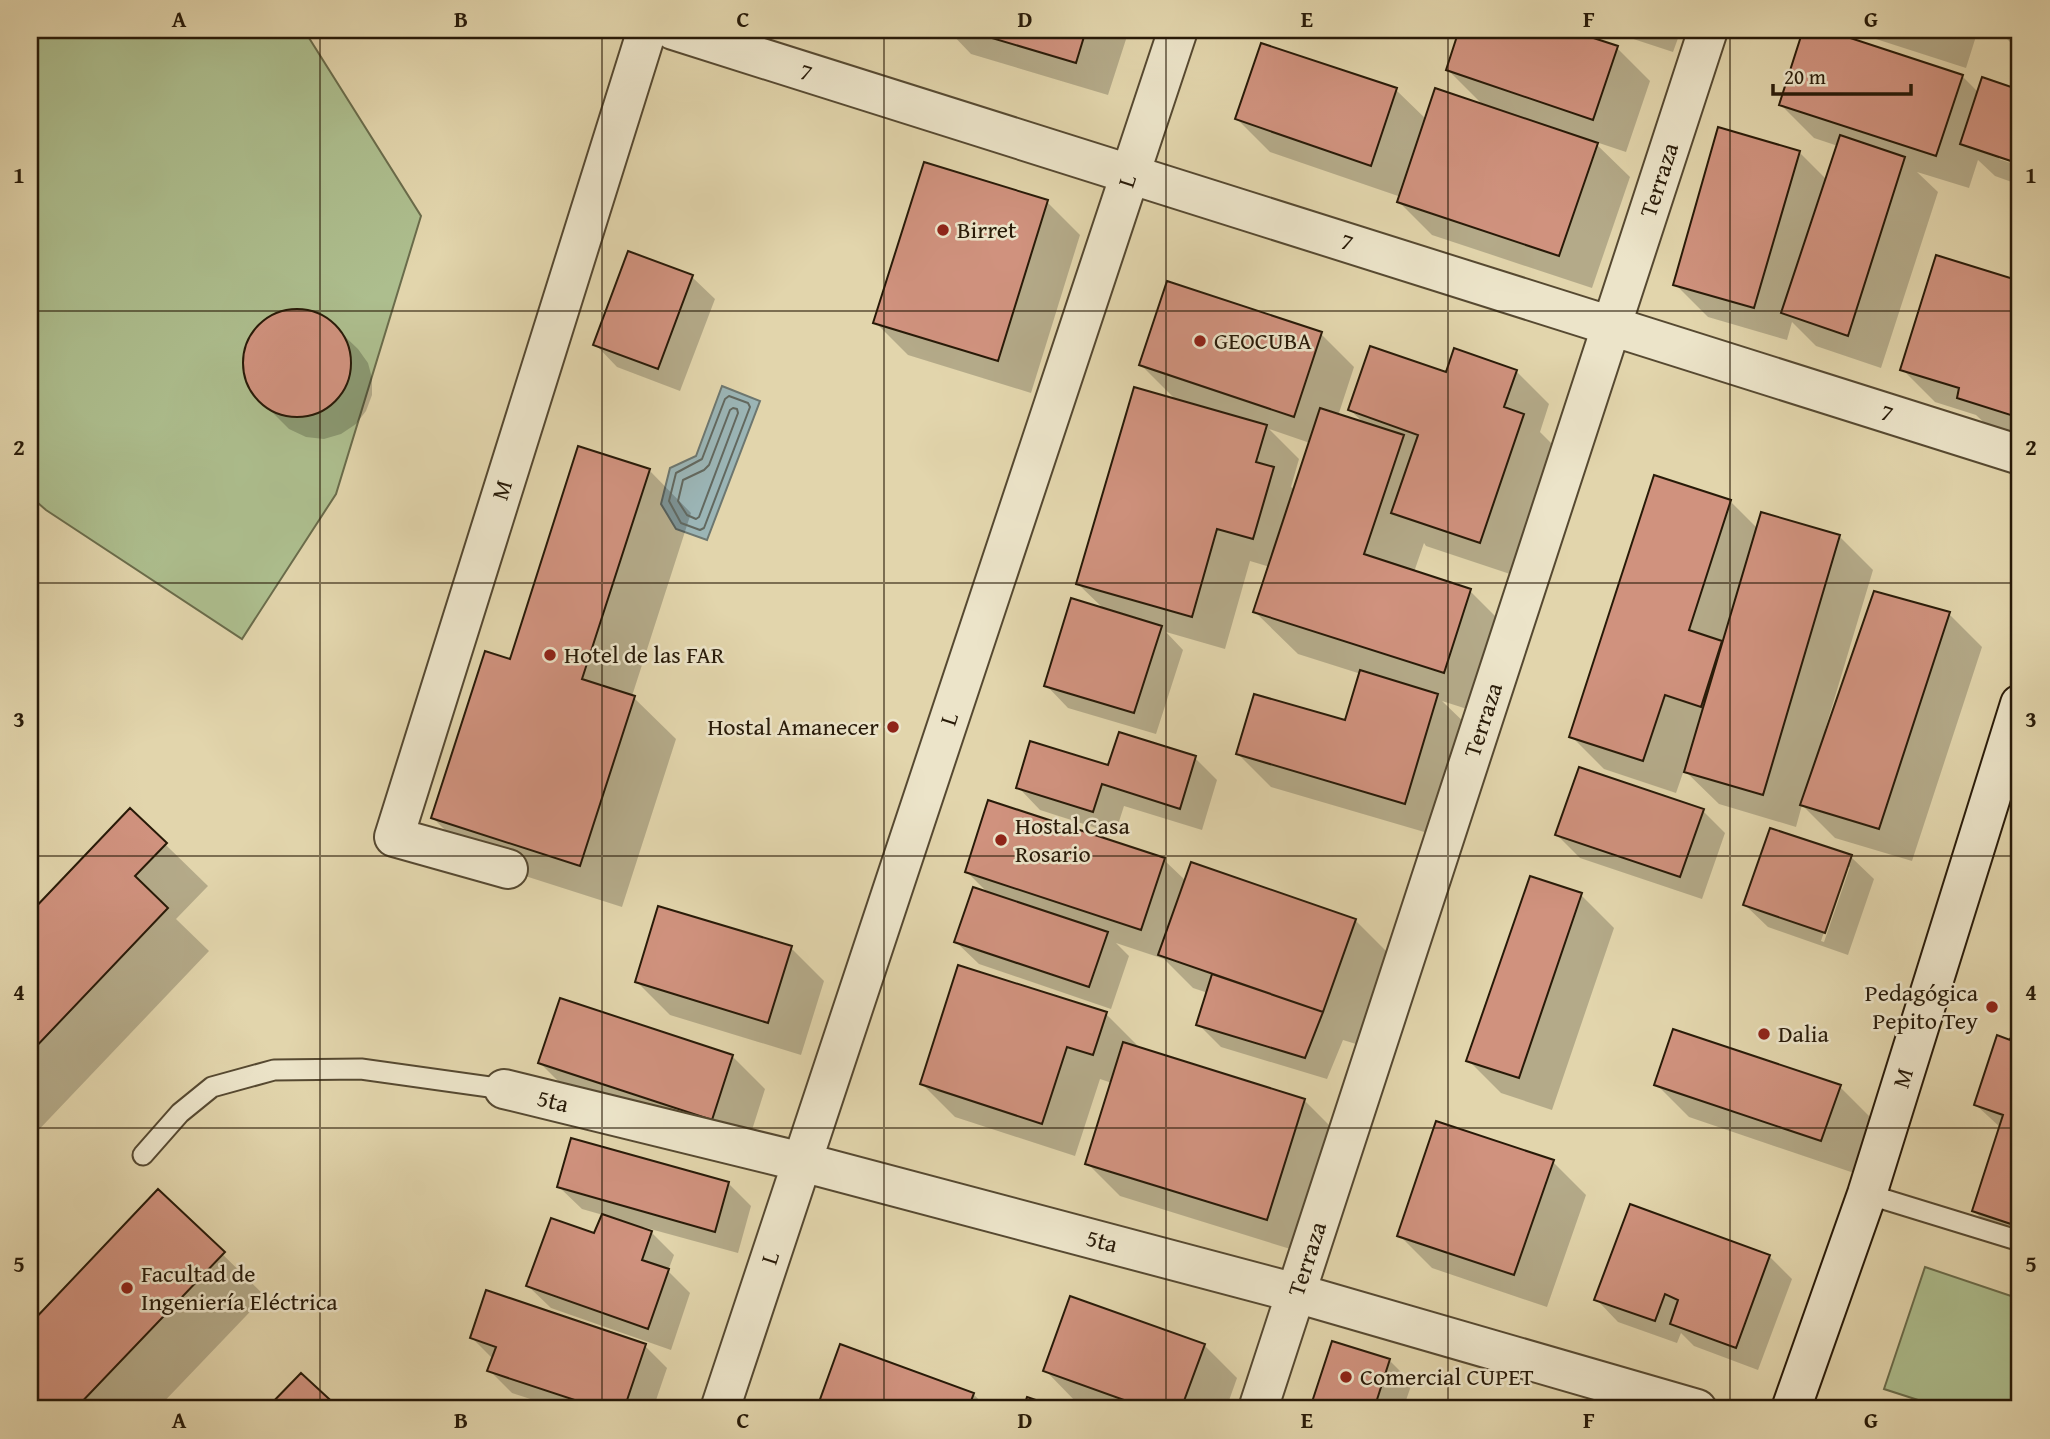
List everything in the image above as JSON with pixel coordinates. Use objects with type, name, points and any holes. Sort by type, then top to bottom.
[{"type":"street","name":"M","points":[[508,869],[394,837],[646,30]]},
{"type":"street","name":"7","points":[[673,30],[2020,455]]},
{"type":"street","name":"L","points":[[720,1409],[1178,30]]},
{"type":"street","name":"Terraza","points":[[1258,1409],[1708,30]]},
{"type":"street","name":"M","points":[[1791,1409],[1867,1194],[2020,704]]},
{"type":"street","name":"5ta","points":[[504,1089],[802,1161],[1296,1293],[1697,1409]]},
{"type":"lane","points":[[143,1155],[180,1113],[212,1087],[274,1070],[361,1069],[504,1089]]},
{"type":"lane","points":[[1867,1194],[2020,1241]]},
{"type":"green space","points":[[30,30],[304,30],[421,216],[336,494],[242,639],[46,510],[30,496]]},
{"type":"green space","points":[[1925,1267],[2020,1299],[2020,1409],[1946,1409],[1884,1389]]},
{"type":"water","points":[[722,386],[760,401],[707,540],[676,529],[661,504],[670,468],[696,456]]},
{"type":"building","points":[[965,30],[1086,30],[1076,63]]},
{"type":"building","points":[[1459,30],[1569,30],[1618,46],[1593,120],[1446,70]]},
{"type":"building","points":[[1803,30],[1826,30],[1963,75],[1936,156],[1779,105]]},
{"type":"building","points":[[1914,30],[1935,30],[1933,36]]},
{"type":"building","points":[[2020,30],[2020,39],[1998,32]]},
{"type":"building","points":[[1261,43],[1397,88],[1371,166],[1235,119]]},
{"type":"building","points":[[1982,77],[2020,90],[2020,164],[1960,144]]},
{"type":"building","points":[[1435,88],[1598,143],[1559,256],[1397,202]]},
{"type":"building","points":[[1718,127],[1800,151],[1754,308],[1673,285]]},
{"type":"building","points":[[1840,135],[1905,157],[1848,336],[1781,313]]},
{"type":"building","points":[[924,162],[1048,200],[998,361],[873,323]]},
{"type":"building","points":[[628,251],[693,275],[658,369],[593,345]]},
{"type":"building","points":[[1936,255],[2020,281],[2020,418],[1957,398],[1959,388],[1900,370]]},
{"type":"building","points":[[1167,281],[1322,332],[1294,417],[1139,365]]},
{"type":"building","points":[[297,309],[318,313],[335,325],[347,342],[351,363],[347,384],[335,401],[318,413],[297,417],[276,413],[259,401],[247,384],[243,363],[247,342],[259,325],[276,313]]},
{"type":"building","points":[[1370,346],[1446,372],[1454,348],[1517,370],[1504,407],[1524,414],[1480,543],[1391,513],[1418,435],[1348,410]]},
{"type":"building","points":[[1134,387],[1267,425],[1256,462],[1274,467],[1253,539],[1217,529],[1192,617],[1076,584]]},
{"type":"building","points":[[1320,408],[1404,435],[1364,554],[1471,589],[1444,673],[1253,612]]},
{"type":"building","name":"Hotel de las FAR","points":[[578,446],[650,469],[582,679],[635,696],[580,866],[431,818],[485,651],[510,659]]},
{"type":"building","points":[[1654,475],[1731,500],[1689,630],[1722,641],[1701,707],[1665,695],[1643,761],[1569,737]]},
{"type":"building","points":[[1761,512],[1840,535],[1763,795],[1684,772]]},
{"type":"building","points":[[1874,591],[1950,612],[1879,829],[1800,805]]},
{"type":"building","points":[[1071,598],[1162,626],[1134,713],[1044,686]]},
{"type":"building","points":[[1360,670],[1438,694],[1405,804],[1236,754],[1254,694],[1345,720]]},
{"type":"building","points":[[1119,732],[1196,756],[1180,809],[1102,784],[1093,812],[1016,788],[1030,741],[1108,765]]},
{"type":"building","points":[[1579,767],[1704,809],[1680,877],[1555,835]]},
{"type":"building","points":[[988,800],[1165,858],[1141,930],[965,872]]},
{"type":"building","points":[[130,808],[167,843],[135,876],[168,908],[30,1053],[30,913]]},
{"type":"building","points":[[1770,828],[1852,855],[1825,933],[1743,905]]},
{"type":"building","points":[[1191,862],[1356,919],[1323,1012],[1158,955]]},
{"type":"building","points":[[1530,876],[1582,893],[1519,1078],[1466,1061]]},
{"type":"building","points":[[973,887],[1108,932],[1089,987],[954,942]]},
{"type":"building","points":[[658,906],[792,946],[768,1023],[635,982]]},
{"type":"building","points":[[958,965],[1107,1012],[1093,1055],[1067,1047],[1042,1124],[920,1084]]},
{"type":"building","points":[[1212,974],[1323,1012],[1305,1058],[1196,1025]]},
{"type":"building","points":[[560,998],[733,1055],[712,1120],[538,1063]]},
{"type":"building","points":[[2020,1010],[2020,1227],[1972,1211],[2003,1115],[1974,1105],[1997,1035],[2010,1040]]},
{"type":"building","points":[[1673,1029],[1841,1085],[1821,1141],[1654,1085]]},
{"type":"building","points":[[1123,1042],[1305,1099],[1267,1220],[1085,1164]]},
{"type":"building","points":[[1436,1121],[1554,1160],[1514,1275],[1397,1236]]},
{"type":"building","points":[[571,1138],[729,1182],[715,1232],[557,1187]]},
{"type":"building","name":"Facultad de Ingeniería Eléctrica","points":[[158,1189],[225,1252],[75,1409],[30,1409],[30,1324]]},
{"type":"building","points":[[1630,1204],[1770,1255],[1736,1348],[1670,1324],[1678,1300],[1665,1294],[1655,1321],[1594,1300]]},
{"type":"building","points":[[602,1214],[652,1231],[642,1260],[669,1269],[648,1329],[526,1286],[551,1218],[594,1233]]},
{"type":"building","points":[[486,1290],[646,1344],[624,1409],[602,1409],[487,1371],[496,1347],[470,1338]]},
{"type":"building","points":[[1070,1296],[1205,1344],[1181,1409],[1149,1409],[1043,1371]]},
{"type":"building","points":[[1332,1341],[1390,1359],[1374,1409],[1335,1409],[1312,1402]]},
{"type":"building","points":[[840,1344],[974,1393],[968,1409],[828,1409],[818,1405]]},
{"type":"building","points":[[301,1373],[340,1409],[266,1409]]},
{"type":"building","points":[[1027,1397],[1062,1409],[1023,1409]]},
{"type":"place","name":"Birret","points":[[943,230]]},
{"type":"place","name":"GEOCUBA","points":[[1200,341]]},
{"type":"place","name":"Hotel de las FAR","points":[[550,655]]},
{"type":"place","name":"Hostal Amanecer","points":[[893,727]]},
{"type":"place","name":"Hostal Casa Rosario","points":[[1001,840]]},
{"type":"place","name":"Pedagógica Pepito Tey","points":[[1992,1007]]},
{"type":"place","name":"Dalia","points":[[1764,1034]]},
{"type":"place","name":"Facultad de Ingeniería Eléctrica","points":[[127,1288]]},
{"type":"place","name":"Comercial CUPET","points":[[1346,1377]]}]
